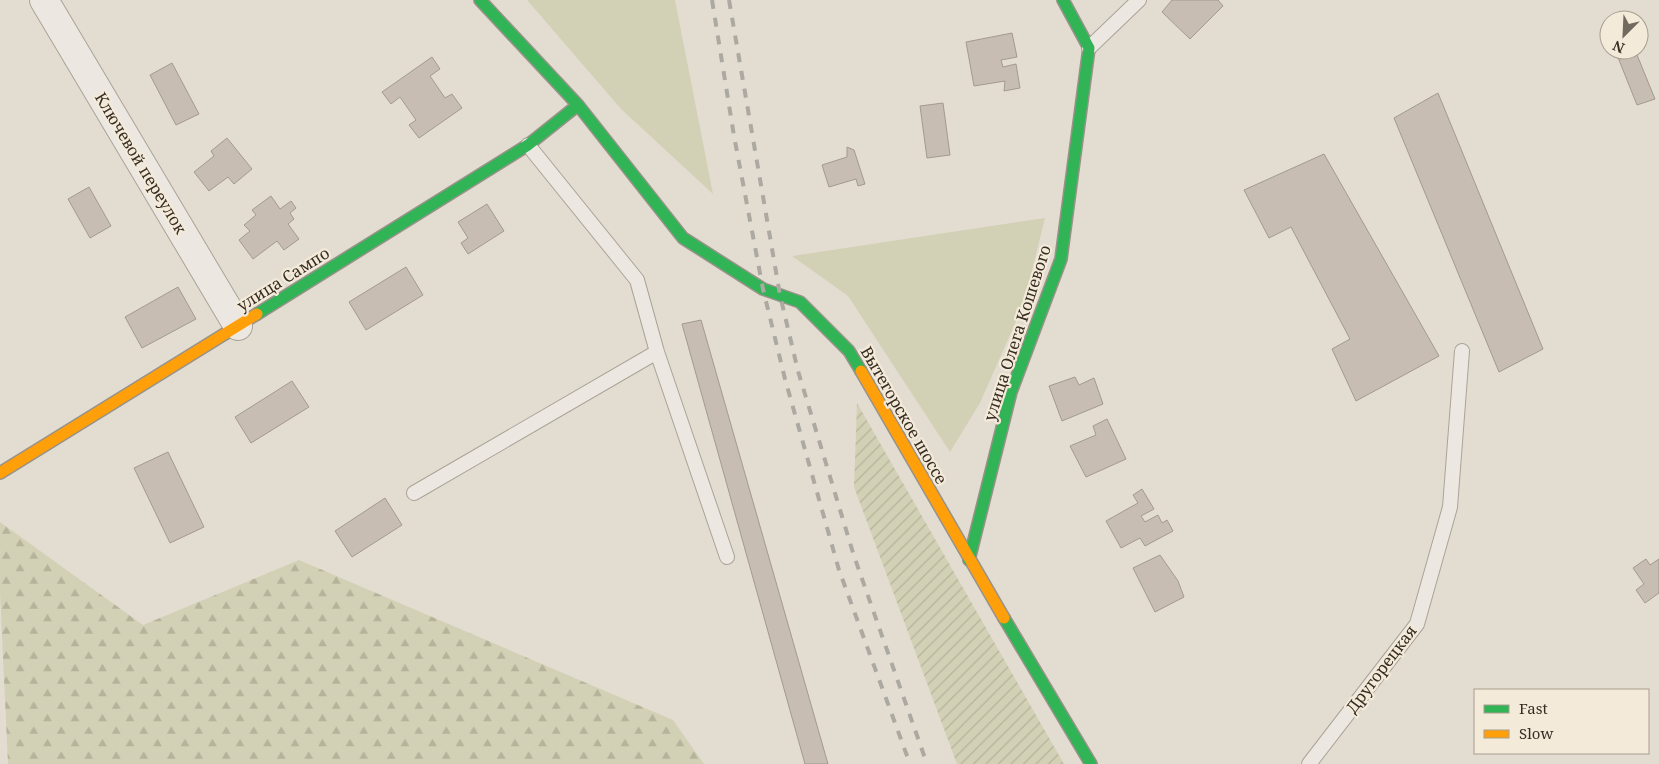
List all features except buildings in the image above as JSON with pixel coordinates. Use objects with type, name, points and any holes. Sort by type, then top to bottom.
[{"type":"street","name":"Ключевой переулок","points":[[44,0],[238,326]]},
{"type":"street","name":"Вытегорское шоссе","points":[[480,0],[578,105],[683,238],[763,289],[800,302],[849,351],[969,560],[1091,764]]},
{"type":"street","points":[[1063,0],[1089,48]]},
{"type":"street","name":"улица Олега Кошевого","points":[[969,560],[1011,392],[1061,259],[1089,48]]},
{"type":"street","name":"улица Сампо","points":[[0,473],[528,145],[578,105]]},
{"type":"lane","points":[[1089,48],[1139,0]]},
{"type":"lane","points":[[528,145],[637,280],[658,352],[728,557]]},
{"type":"lane","name":"Другорецкая","points":[[1309,764],[1417,624],[1450,507],[1462,351]]},
{"type":"lane","points":[[414,493],[658,352]]},
{"type":"green space","points":[[527,0],[675,0],[713,194],[621,109]]},
{"type":"green space","points":[[1045,218],[1024,303],[980,403],[950,452],[848,296],[792,256]]},
{"type":"green space","points":[[857,403],[1064,764],[957,764],[854,487]]},
{"type":"green space","points":[[0,522],[143,625],[299,560],[673,720],[704,764],[8,764],[0,593]]},
{"type":"railway","points":[[712,0],[734,136],[763,289],[785,379],[839,570],[910,764]]},
{"type":"railway","points":[[729,0],[780,295],[798,371],[854,556],[927,764]]},
{"type":"traffic: fast","points":[[480,0],[578,105],[683,238],[763,289],[800,302],[849,351],[861,371]]},
{"type":"traffic: fast","points":[[969,560],[1011,392],[1061,259],[1089,48],[1063,0]]},
{"type":"traffic: fast","points":[[257,314],[528,145],[578,105]]},
{"type":"traffic: fast","points":[[1004,618],[1091,764]]},
{"type":"traffic: slow","points":[[0,473],[257,314]]},
{"type":"traffic: slow","points":[[861,371],[1004,618]]}]
